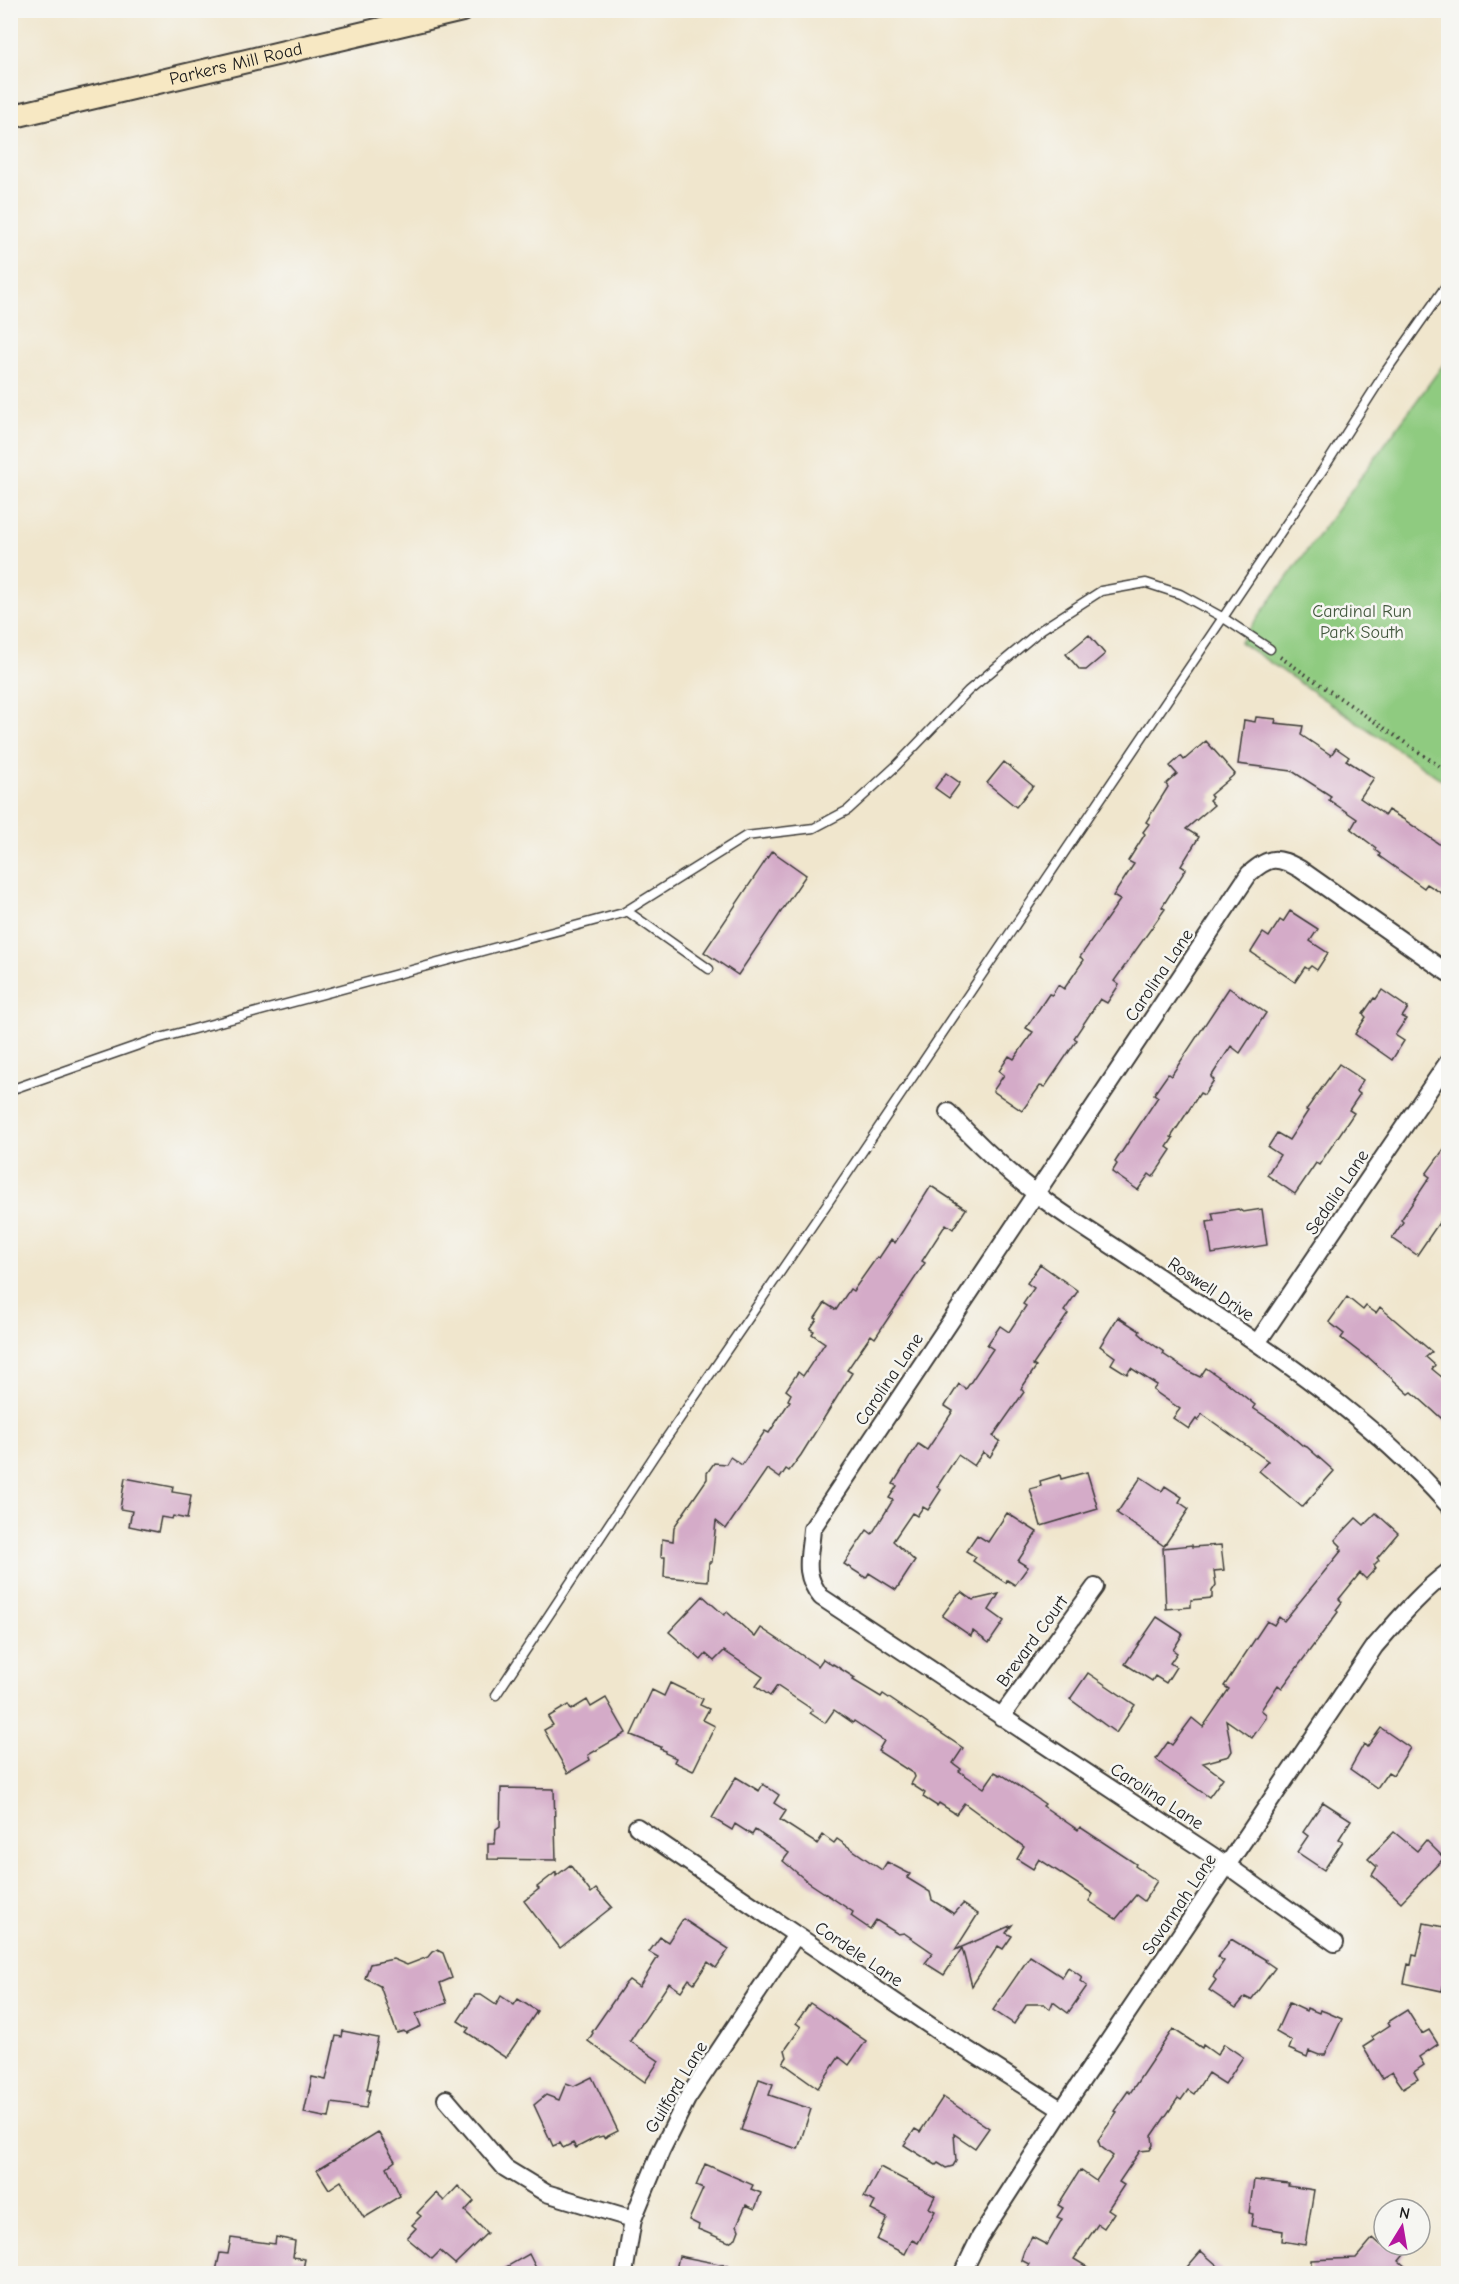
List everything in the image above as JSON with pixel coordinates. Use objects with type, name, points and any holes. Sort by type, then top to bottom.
[{"type":"main road","name":"Parkers Mill Road","points":[[10,117],[462,10]]},
{"type":"street","name":"Carolina Lane","points":[[1335,1943],[1228,1866],[821,1597],[814,1588],[808,1568],[812,1529],[1250,874],[1268,860],[1277,859],[1299,869],[1449,973]]},
{"type":"street","name":"Sedalia Lane","points":[[1257,1344],[1449,1062]]},
{"type":"street","name":"Roswell Drive","points":[[948,1112],[976,1142],[1036,1194],[1257,1344],[1349,1411],[1432,1486],[1449,1505]]},
{"type":"street","name":"Savannah Lane","points":[[962,2274],[980,2238],[1062,2110],[1375,1646],[1409,1607],[1449,1572]]},
{"type":"street","name":"Brevard Court","points":[[1001,1717],[1095,1587]]},
{"type":"street","name":"Cordele Lane","points":[[637,1827],[945,2035],[1062,2110]]},
{"type":"street","name":"Guilford Lane","points":[[624,2274],[633,2219],[661,2151],[687,2099],[796,1935]]},
{"type":"street","points":[[446,2099],[505,2168],[546,2193],[633,2219]]},
{"type":"lane","points":[[496,1695],[654,1456],[1324,468],[1386,371],[1449,282]]},
{"type":"lane","points":[[10,1090],[153,1040],[627,911],[746,836],[814,828],[848,810],[896,766],[968,691],[1042,629],[1101,591],[1146,583],[1180,594],[1222,617],[1270,649]]},
{"type":"lane","points":[[627,911],[709,969]]},
{"type":"path","points":[[1270,649],[1449,772]]},
{"type":"green space","name":"Cardinal Run Park South","points":[[1448,358],[1448,784],[1240,642]]},
{"type":"building","points":[[1089,635],[1105,654],[1086,670],[1080,670],[1066,654]]},
{"type":"building","points":[[1256,717],[1276,719],[1275,723],[1303,726],[1301,735],[1331,755],[1336,748],[1349,757],[1346,760],[1374,778],[1360,798],[1385,815],[1388,810],[1449,851],[1449,898],[1427,884],[1424,888],[1379,856],[1376,848],[1351,829],[1357,819],[1329,800],[1331,796],[1292,771],[1238,764],[1244,720],[1255,722]]},
{"type":"building","points":[[1206,741],[1235,774],[1210,795],[1212,797],[1209,800],[1214,805],[1186,829],[1199,837],[1181,866],[1186,869],[1162,907],[1165,909],[1114,981],[1119,985],[1107,1003],[1100,999],[1074,1038],[1077,1040],[1045,1087],[1040,1086],[1022,1111],[993,1091],[1004,1075],[999,1071],[1009,1056],[1014,1059],[1033,1032],[1026,1028],[1049,994],[1052,995],[1058,985],[1064,989],[1084,960],[1080,957],[1120,900],[1113,896],[1134,864],[1128,861],[1145,834],[1143,832],[1149,824],[1146,822],[1168,787],[1166,784],[1177,774],[1170,766],[1181,756],[1184,760]]},
{"type":"building","points":[[1004,762],[1033,786],[1016,807],[987,783]]},
{"type":"building","points":[[946,773],[960,783],[949,798],[935,788]]},
{"type":"building","points":[[772,851],[806,875],[738,975],[704,952]]},
{"type":"building","points":[[1290,911],[1318,929],[1310,941],[1328,953],[1317,970],[1311,966],[1308,969],[1305,967],[1295,982],[1251,952],[1263,933],[1269,937],[1280,920],[1283,922]]},
{"type":"building","points":[[1229,988],[1266,1013],[1240,1053],[1231,1046],[1211,1077],[1214,1080],[1204,1095],[1200,1093],[1171,1137],[1173,1138],[1167,1147],[1171,1150],[1153,1177],[1149,1174],[1138,1190],[1112,1172],[1117,1164],[1115,1162],[1158,1097],[1154,1094],[1168,1074],[1171,1076]]},
{"type":"building","points":[[1382,990],[1408,1008],[1402,1017],[1406,1019],[1395,1035],[1404,1041],[1392,1060],[1355,1034],[1366,1017],[1363,1014]]},
{"type":"building","points":[[1339,1064],[1363,1080],[1356,1091],[1360,1094],[1349,1110],[1354,1113],[1319,1165],[1316,1163],[1295,1194],[1267,1175],[1280,1155],[1268,1147],[1277,1133],[1289,1140],[1308,1111],[1306,1110]]},
{"type":"building","points":[[1449,1142],[1449,1208],[1417,1255],[1392,1238],[1403,1222],[1401,1220],[1430,1177],[1426,1174]]},
{"type":"building","points":[[931,1186],[966,1209],[953,1229],[946,1224],[922,1261],[925,1263],[875,1338],[871,1335],[847,1370],[852,1373],[801,1455],[789,1471],[786,1469],[780,1478],[767,1469],[726,1529],[716,1521],[708,1581],[664,1577],[665,1557],[661,1557],[662,1539],[673,1541],[674,1527],[707,1479],[707,1473],[714,1463],[726,1464],[730,1457],[742,1465],[765,1431],[769,1433],[790,1401],[788,1400],[791,1394],[786,1390],[798,1372],[803,1376],[825,1343],[812,1334],[814,1331],[810,1329],[817,1319],[815,1318],[825,1303],[836,1310],[850,1289],[853,1291],[891,1240],[895,1243]]},
{"type":"building","points":[[1238,1209],[1243,1212],[1262,1209],[1267,1245],[1212,1254],[1207,1222],[1214,1221],[1212,1213]]},
{"type":"building","points":[[1040,1264],[1078,1291],[1064,1311],[1068,1314],[1033,1365],[1036,1367],[1021,1389],[1024,1392],[993,1436],[1000,1441],[990,1457],[983,1452],[974,1466],[958,1455],[937,1487],[941,1490],[928,1510],[923,1507],[917,1516],[912,1513],[893,1541],[915,1561],[896,1590],[869,1573],[866,1578],[844,1564],[867,1530],[872,1534],[893,1500],[889,1498],[897,1486],[893,1484],[918,1444],[927,1450],[953,1411],[945,1406],[959,1384],[966,1389],[993,1349],[987,1345],[1000,1326],[1009,1332],[1026,1306],[1023,1304],[1034,1288],[1027,1283]]},
{"type":"building","points":[[1347,1297],[1363,1310],[1366,1306],[1376,1313],[1380,1307],[1432,1352],[1426,1357],[1435,1365],[1432,1369],[1449,1383],[1449,1425],[1412,1392],[1409,1394],[1368,1357],[1341,1338],[1344,1334],[1329,1322]]},
{"type":"building","points":[[1118,1317],[1140,1331],[1139,1333],[1148,1341],[1164,1352],[1163,1354],[1190,1372],[1200,1377],[1206,1368],[1225,1381],[1255,1405],[1253,1408],[1307,1447],[1334,1471],[1302,1507],[1259,1471],[1268,1461],[1202,1414],[1189,1429],[1173,1418],[1180,1409],[1153,1390],[1157,1385],[1131,1368],[1127,1374],[1111,1364],[1115,1357],[1100,1346]]},
{"type":"building","points":[[1087,1472],[1098,1509],[1041,1526],[1030,1489],[1041,1486],[1040,1481],[1060,1475],[1061,1479]]},
{"type":"building","points":[[1141,1477],[1162,1491],[1165,1486],[1182,1497],[1179,1502],[1189,1509],[1164,1546],[1117,1513]]},
{"type":"building","points":[[125,1478],[173,1487],[172,1492],[191,1495],[187,1519],[173,1516],[172,1519],[161,1517],[158,1532],[129,1526],[132,1511],[120,1509]]},
{"type":"building","points":[[1007,1513],[1037,1532],[1018,1561],[1028,1567],[1015,1585],[1007,1580],[1006,1583],[973,1561],[976,1557],[966,1551],[977,1535],[988,1542]]},
{"type":"building","points":[[1376,1513],[1398,1533],[1377,1558],[1379,1560],[1374,1565],[1376,1568],[1366,1579],[1360,1573],[1339,1599],[1342,1602],[1336,1610],[1338,1612],[1282,1688],[1278,1685],[1261,1710],[1266,1714],[1266,1718],[1252,1738],[1226,1720],[1232,1751],[1229,1756],[1203,1763],[1223,1778],[1209,1797],[1164,1766],[1156,1759],[1168,1742],[1172,1745],[1192,1718],[1203,1727],[1229,1689],[1224,1686],[1267,1621],[1274,1625],[1279,1617],[1284,1621],[1342,1550],[1335,1540],[1356,1518],[1364,1525]]},
{"type":"building","points":[[1192,1545],[1192,1547],[1221,1545],[1224,1570],[1214,1571],[1216,1585],[1212,1591],[1212,1598],[1191,1600],[1191,1607],[1166,1609],[1163,1548]]},
{"type":"building","points":[[962,1592],[973,1600],[999,1594],[989,1610],[1004,1621],[989,1643],[973,1631],[971,1636],[942,1616]]},
{"type":"building","points":[[703,1596],[724,1615],[727,1612],[755,1637],[761,1628],[818,1666],[823,1659],[833,1664],[855,1678],[853,1680],[881,1697],[883,1694],[963,1748],[953,1763],[961,1769],[959,1771],[984,1788],[995,1772],[1001,1774],[1078,1830],[1080,1827],[1136,1864],[1135,1866],[1157,1881],[1144,1901],[1136,1895],[1116,1919],[1089,1901],[1093,1894],[1039,1859],[1033,1869],[1017,1859],[1024,1847],[964,1803],[956,1814],[939,1803],[937,1806],[923,1797],[925,1793],[911,1784],[915,1777],[914,1774],[878,1751],[884,1741],[854,1721],[853,1723],[834,1710],[825,1723],[810,1713],[813,1710],[777,1686],[770,1696],[756,1686],[763,1677],[724,1651],[714,1661],[706,1654],[701,1660],[669,1632]]},
{"type":"building","points":[[1157,1617],[1183,1634],[1173,1650],[1177,1653],[1170,1663],[1176,1667],[1166,1683],[1155,1676],[1152,1681],[1125,1664]]},
{"type":"building","points":[[1088,1673],[1135,1705],[1116,1733],[1070,1699]]},
{"type":"building","points":[[670,1683],[703,1699],[700,1705],[709,1709],[703,1720],[715,1726],[693,1771],[674,1762],[676,1758],[665,1753],[666,1751],[660,1749],[661,1747],[631,1735],[652,1690],[664,1696]]},
{"type":"building","points":[[606,1698],[626,1733],[588,1755],[590,1760],[568,1773],[544,1730],[553,1725],[548,1717],[568,1705],[571,1710],[587,1700],[591,1707]]},
{"type":"building","points":[[1381,1728],[1410,1748],[1393,1775],[1388,1772],[1377,1788],[1350,1769],[1364,1744],[1367,1747]]},
{"type":"building","points":[[736,1777],[759,1791],[763,1784],[779,1795],[774,1803],[786,1811],[780,1820],[817,1844],[823,1835],[834,1843],[837,1839],[882,1870],[887,1862],[910,1874],[907,1878],[930,1892],[932,1900],[954,1914],[963,1904],[978,1914],[955,1950],[1012,1925],[1006,1933],[1012,1936],[1003,1949],[998,1946],[972,1986],[962,1948],[944,1975],[925,1963],[933,1953],[904,1933],[898,1934],[876,1920],[870,1929],[851,1916],[853,1912],[808,1882],[783,1861],[789,1853],[755,1830],[752,1835],[735,1824],[732,1830],[712,1818]]},
{"type":"building","points":[[501,1788],[554,1789],[556,1860],[488,1859],[488,1844],[495,1844],[496,1829],[500,1826]]},
{"type":"building","points":[[1323,1802],[1351,1820],[1339,1839],[1343,1841],[1324,1870],[1297,1852],[1308,1836],[1303,1832]]},
{"type":"building","points":[[1394,1832],[1417,1851],[1426,1840],[1444,1858],[1401,1902],[1372,1875],[1377,1867],[1368,1859]]},
{"type":"building","points":[[570,1865],[591,1893],[596,1889],[612,1907],[560,1948],[524,1901],[556,1872],[556,1876]]},
{"type":"building","points":[[683,1919],[729,1949],[716,1968],[708,1962],[694,1983],[689,1979],[681,1991],[669,1983],[630,2041],[659,2061],[645,2082],[588,2041],[625,1984],[629,1980],[639,1987],[658,1957],[649,1952],[660,1937],[668,1942]]},
{"type":"building","points":[[1424,1923],[1449,1928],[1449,1961],[1442,1991],[1404,1983],[1408,1964],[1411,1965],[1413,1955],[1417,1956]]},
{"type":"building","points":[[1231,1939],[1275,1968],[1251,2000],[1245,1997],[1236,2008],[1209,1990],[1216,1980],[1213,1977],[1224,1961],[1218,1957]]},
{"type":"building","points":[[437,1950],[443,1953],[452,1978],[440,1983],[447,2003],[416,2014],[421,2026],[406,2033],[404,2031],[397,2033],[380,1986],[365,1978],[370,1964],[393,1959],[407,1965],[428,1957]]},
{"type":"building","points":[[1030,1956],[1062,1977],[1068,1967],[1082,1977],[1080,1981],[1087,1986],[1068,2013],[1053,2002],[1050,2009],[1044,2004],[1027,2004],[1014,2024],[993,2010]]},
{"type":"building","points":[[475,1995],[481,1995],[496,2005],[501,1996],[514,2005],[518,1999],[537,2011],[506,2058],[466,2032],[469,2028],[458,2021]]},
{"type":"building","points":[[810,2003],[866,2041],[849,2065],[839,2057],[818,2088],[783,2063],[787,2057],[785,2050],[801,2027],[796,2023]]},
{"type":"building","points":[[1289,2003],[1306,2011],[1307,2008],[1319,2013],[1320,2010],[1342,2019],[1325,2055],[1309,2051],[1307,2057],[1289,2049],[1292,2041],[1276,2032]]},
{"type":"building","points":[[1407,2010],[1422,2034],[1429,2030],[1438,2044],[1419,2057],[1424,2065],[1414,2072],[1418,2079],[1403,2088],[1392,2072],[1382,2078],[1363,2047],[1374,2040],[1372,2037],[1390,2025],[1388,2022]]},
{"type":"building","points":[[1173,2029],[1217,2055],[1224,2044],[1243,2057],[1225,2084],[1208,2073],[1194,2094],[1188,2090],[1181,2100],[1178,2098],[1152,2136],[1153,2145],[1150,2150],[1140,2151],[1119,2182],[1124,2185],[1108,2209],[1114,2213],[1104,2228],[1098,2224],[1074,2259],[1099,2274],[1023,2274],[1029,2264],[1021,2260],[1024,2251],[1032,2237],[1047,2245],[1062,2219],[1057,2217],[1063,2208],[1058,2205],[1080,2170],[1096,2181],[1113,2156],[1100,2146],[1098,2140],[1117,2112],[1114,2111],[1128,2091],[1130,2093]]},
{"type":"building","points":[[343,2031],[378,2038],[367,2090],[370,2090],[366,2108],[332,2103],[329,2118],[304,2113],[312,2077],[326,2080],[336,2036],[342,2037]]},
{"type":"building","points":[[592,2077],[618,2131],[604,2138],[603,2136],[595,2138],[576,2148],[573,2143],[563,2148],[560,2143],[553,2146],[534,2105],[546,2095],[559,2100],[566,2083],[574,2086]]},
{"type":"building","points":[[759,2079],[773,2084],[769,2095],[811,2109],[798,2149],[741,2130]]},
{"type":"building","points":[[943,2097],[989,2128],[975,2148],[954,2134],[956,2161],[953,2166],[946,2168],[938,2163],[936,2165],[904,2145],[915,2129],[920,2132]]},
{"type":"building","points":[[378,2132],[395,2161],[387,2167],[400,2196],[364,2218],[341,2181],[329,2189],[317,2170]]},
{"type":"building","points":[[705,2164],[753,2185],[751,2189],[761,2193],[755,2209],[746,2205],[737,2225],[739,2230],[736,2238],[729,2242],[698,2229],[699,2225],[689,2220],[703,2189],[696,2186]]},
{"type":"building","points":[[880,2167],[935,2196],[929,2208],[935,2211],[918,2243],[912,2240],[905,2254],[877,2240],[887,2218],[871,2210],[875,2202],[864,2197]]},
{"type":"building","points":[[1254,2180],[1289,2184],[1288,2186],[1314,2190],[1305,2245],[1282,2241],[1283,2231],[1251,2226],[1253,2214],[1249,2213]]},
{"type":"building","points":[[458,2186],[474,2201],[465,2211],[487,2233],[455,2264],[440,2251],[432,2259],[407,2238],[416,2228],[412,2225],[421,2216],[417,2213],[436,2193],[444,2201]]},
{"type":"building","points":[[276,2237],[295,2241],[293,2257],[305,2259],[302,2274],[227,2274],[216,2271],[220,2253],[228,2254],[231,2238],[275,2244]]},
{"type":"building","points":[[1372,2239],[1372,2257],[1402,2257],[1399,2261],[1414,2274],[1311,2274],[1311,2260],[1356,2258]]},
{"type":"building","points":[[1201,2251],[1227,2274],[1181,2274]]},
{"type":"building","points":[[529,2254],[539,2274],[494,2274]]},
{"type":"building","points":[[679,2256],[730,2266],[729,2274],[675,2274]]}]
